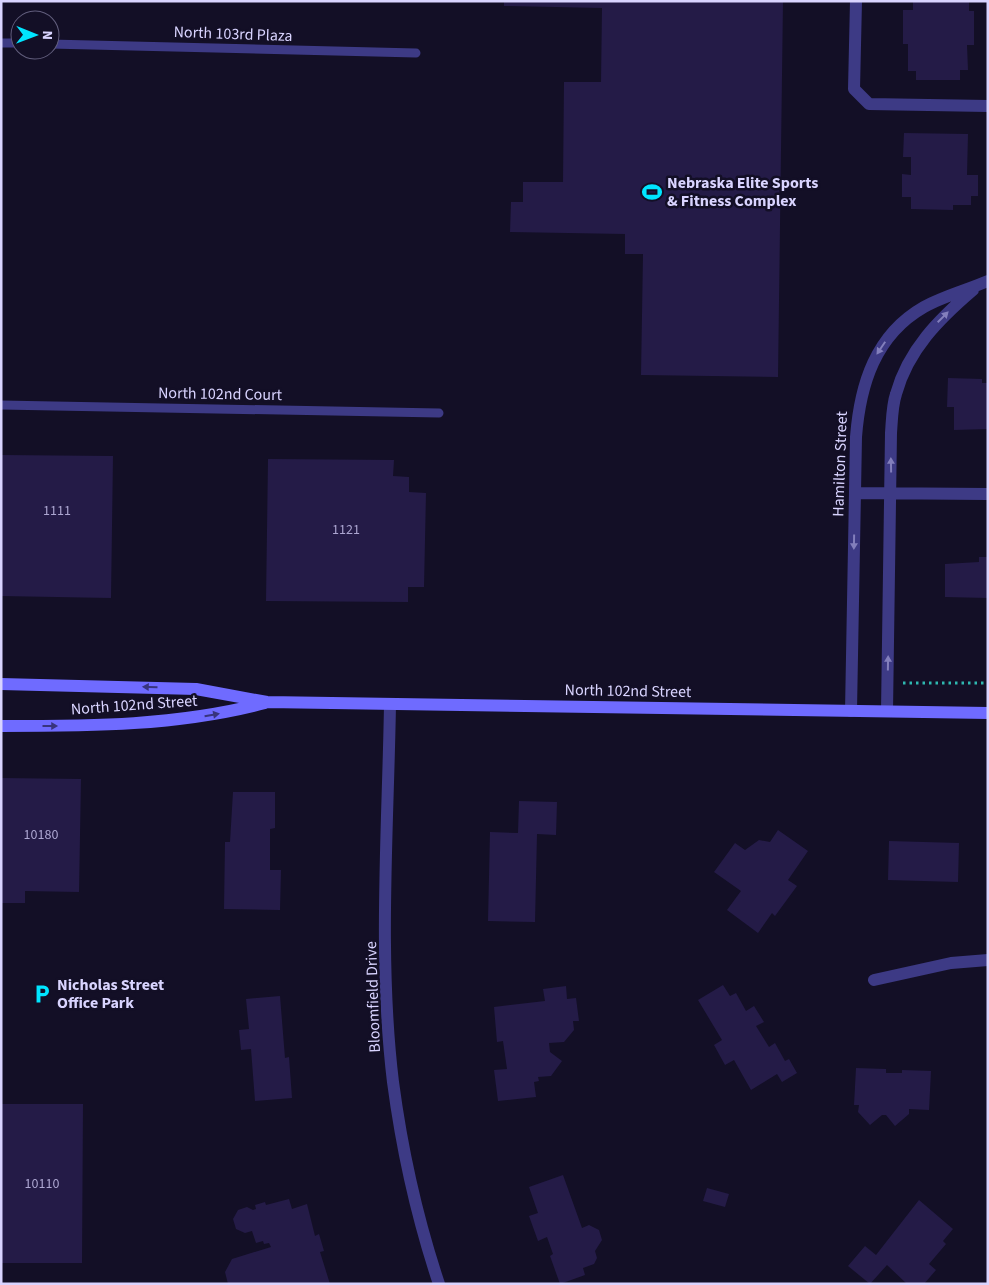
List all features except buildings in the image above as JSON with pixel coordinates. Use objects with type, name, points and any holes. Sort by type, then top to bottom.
[{"type":"main road","name":"North 102nd Street","points":[[1,684],[196,689],[267,702],[988,712]]},
{"type":"main road","name":"North 102nd Street","points":[[1,726],[78,726],[183,720],[267,702]]},
{"type":"street","points":[[856,1],[854,89],[869,104],[988,106]]},
{"type":"street","name":"Hamilton Street","points":[[888,711],[892,493],[891,433],[895,395],[905,369],[920,344],[941,318],[983,283]]},
{"type":"street","name":"Hamilton Street","points":[[851,711],[858,404],[868,373],[879,350],[894,330],[910,316],[942,298],[983,283]]},
{"type":"street","points":[[855,493],[988,494]]},
{"type":"street","name":"Bloomfield Drive","points":[[390,704],[386,951],[389,1038],[393,1082],[410,1180],[439,1284]]},
{"type":"street","points":[[874,980],[935,966],[988,960]]},
{"type":"lane","name":"North 103rd Plaza","points":[[60,44],[416,53]]},
{"type":"lane","name":"North 102nd Court","points":[[1,405],[439,413]]},
{"type":"path","points":[[888,682],[988,683]]},
{"type":"place","name":"Nebraska Elite Sports & Fitness Complex","points":[[652,192]]},
{"type":"place","name":"Nicholas Street Office Park","points":[[42,994]]}]
